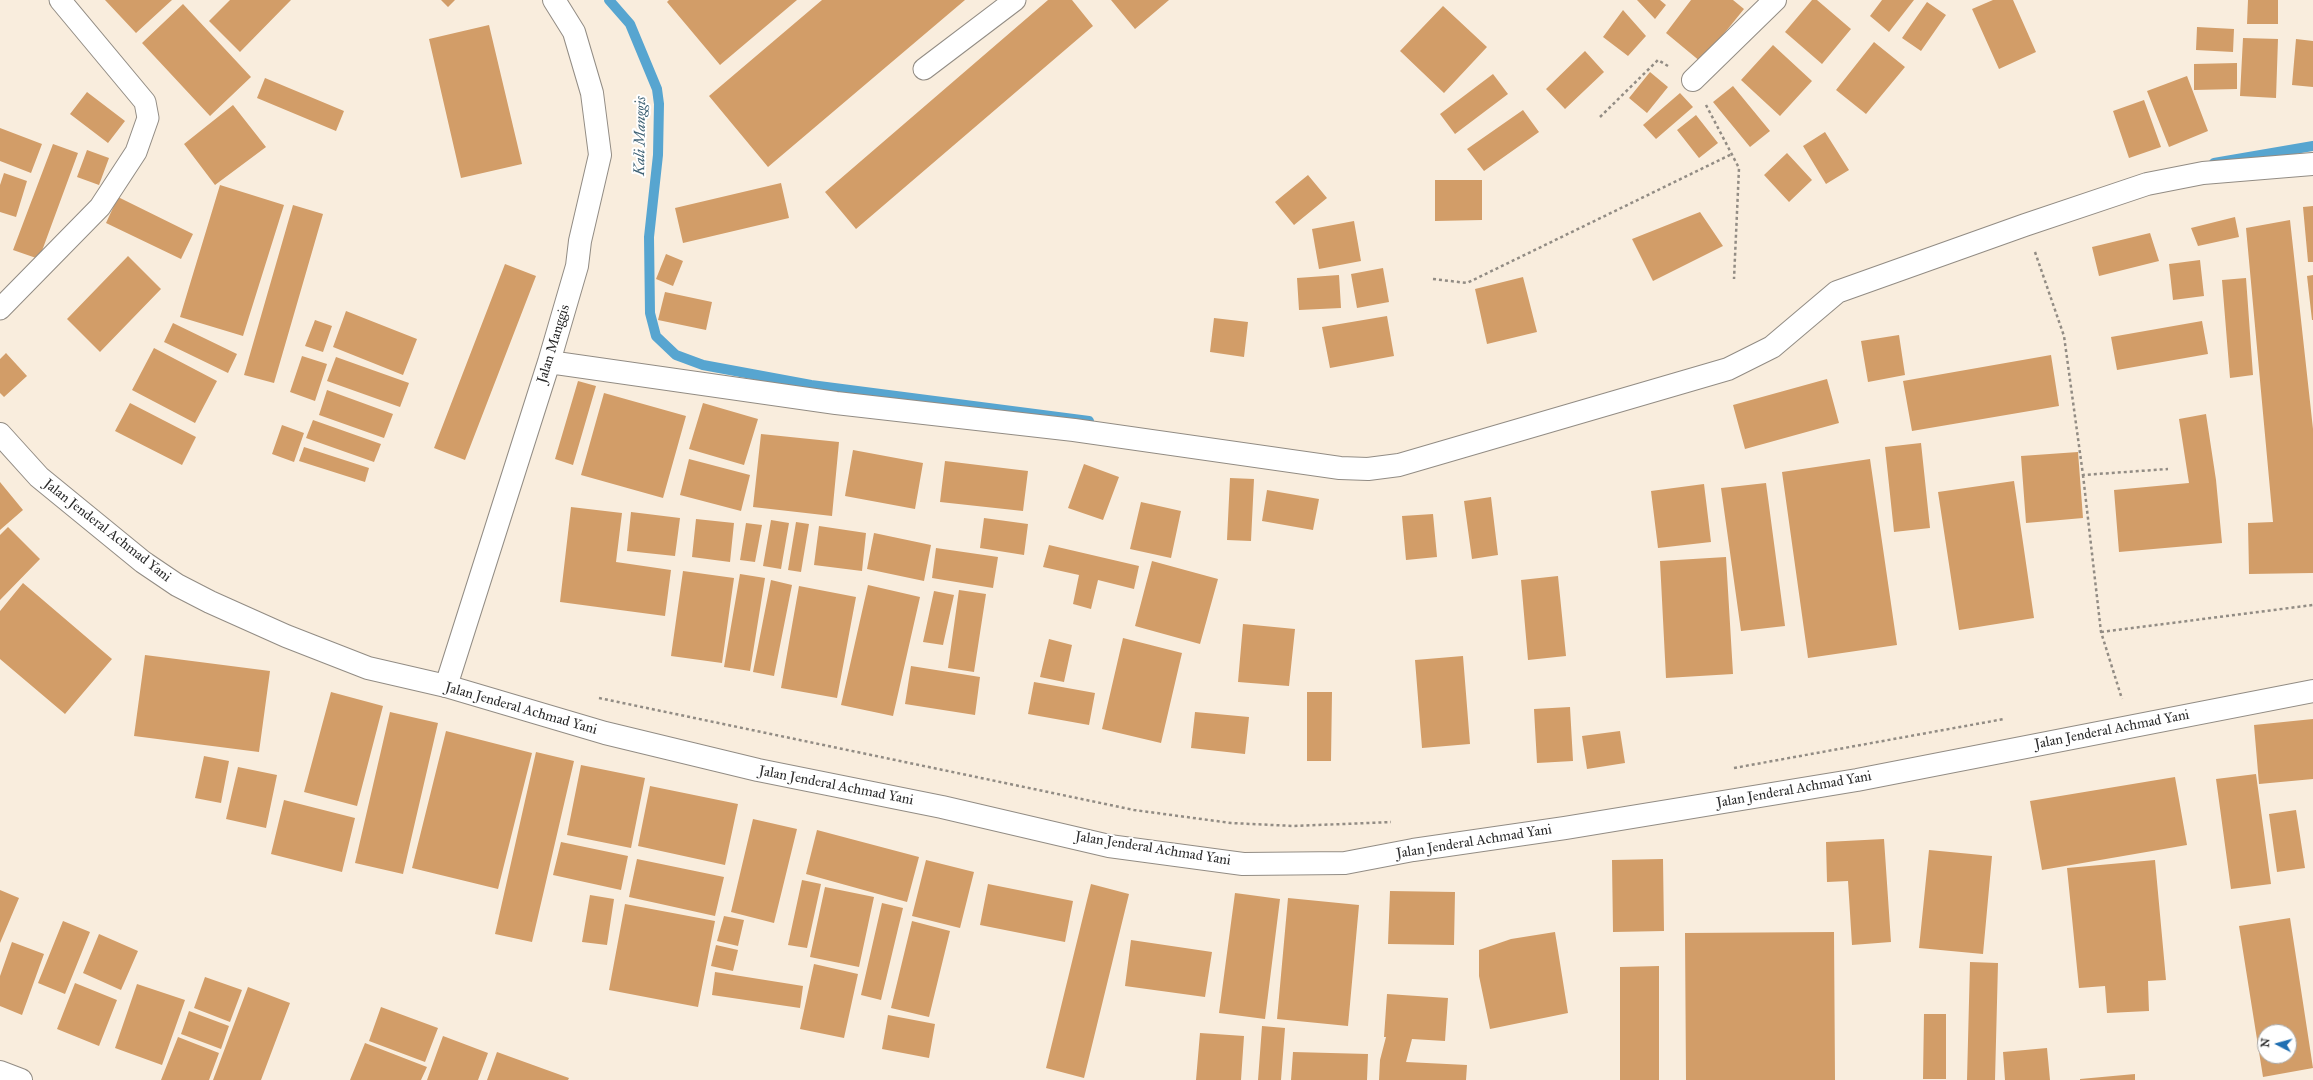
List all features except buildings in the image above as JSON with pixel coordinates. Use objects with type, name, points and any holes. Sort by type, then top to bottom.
[{"type":"street","name":"Jalan Manggis","points":[[446,686],[549,362],[577,266],[580,241],[600,155],[592,93],[574,32],[554,0]]},
{"type":"street","points":[[1692,80],[1775,0]]},
{"type":"street","points":[[549,362],[836,403],[1074,430],[1340,468],[1368,469],[1400,465],[1728,369],[1772,347],[1837,292],[2026,225],[2154,183],[2203,173],[2313,164]]},
{"type":"street","name":"Jalan Jenderal Achmad Yani","points":[[0,434],[39,478],[143,562],[177,585],[210,602],[286,636],[368,668],[446,686],[605,733],[758,770],[942,807],[1109,846],[1243,864],[1346,863],[1857,780],[2313,691]]},
{"type":"lane","points":[[0,309],[100,207],[136,152],[148,118],[145,102],[60,0]]},
{"type":"lane","points":[[924,69],[1015,0]]},
{"type":"path","points":[[1600,116],[1658,60],[1692,80],[1739,168],[1734,279]]},
{"type":"path","points":[[1434,279],[1467,283],[1732,154]]},
{"type":"path","points":[[2026,225],[2064,336],[2102,632],[2130,726]]},
{"type":"path","points":[[2083,475],[2168,469]]},
{"type":"path","points":[[2102,632],[2313,605]]},
{"type":"path","points":[[595,697],[774,736],[1134,810],[1231,823],[1294,826],[1396,822]]},
{"type":"path","points":[[2114,700],[2129,697]]},
{"type":"path","points":[[1732,768],[2012,718]]},
{"type":"waterway","name":"Kali Manggis","points":[[609,0],[630,24],[657,89],[659,104],[658,155],[649,237],[650,313],[656,336],[676,355],[703,365],[811,385],[1089,421]]},
{"type":"waterway","points":[[2214,163],[2313,146]]}]
